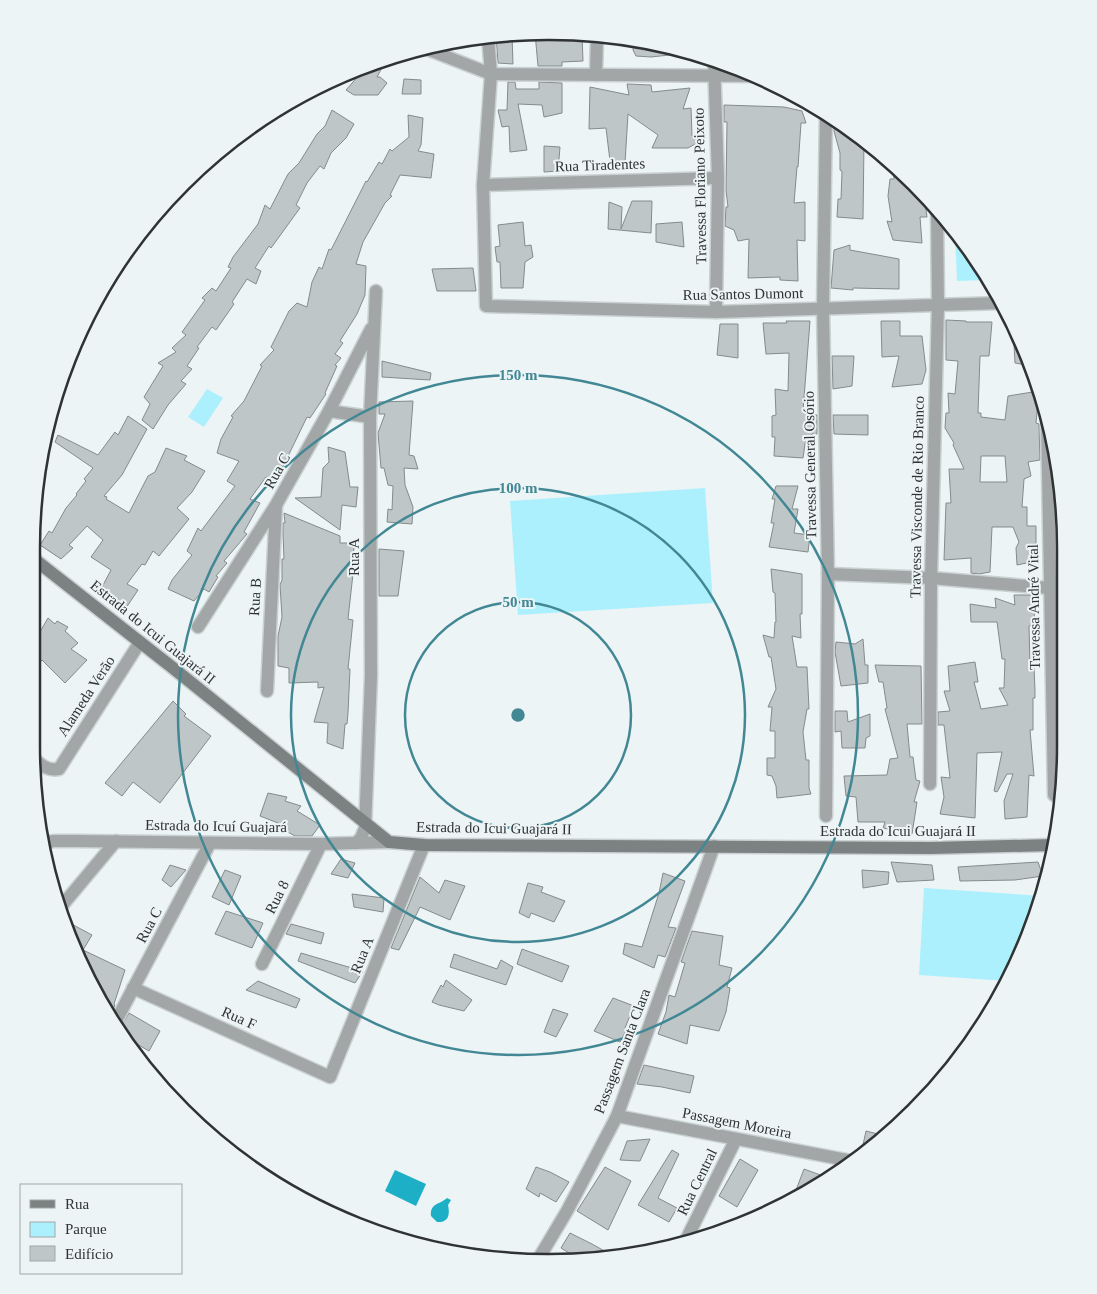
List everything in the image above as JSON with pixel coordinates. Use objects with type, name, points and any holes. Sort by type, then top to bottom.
[{"type":"main road","name":"Estrada do Icui Guajará II","points":[[40,564],[389,842],[424,845],[931,848],[1047,846]]},
{"type":"street","points":[[596,42],[596,75]]},
{"type":"street","points":[[483,185],[491,74],[489,43]]},
{"type":"street","points":[[436,53],[491,74],[735,76]]},
{"type":"street","name":"Travessa Floriano Peixoto","points":[[714,68],[718,178],[716,312]]},
{"type":"street","name":"Travessa General Osório","points":[[826,123],[823,309],[828,574],[826,816]]},
{"type":"street","name":"Rua Tiradentes","points":[[483,185],[718,178]]},
{"type":"street","name":"Rua Santos Dumont","points":[[483,185],[486,306],[716,312],[994,303]]},
{"type":"street","name":"Travessa Visconde de Rio Branco","points":[[930,784],[931,578],[938,305],[937,221]]},
{"type":"street","name":"Rua A","points":[[356,843],[363,835],[365,828],[371,676],[370,417],[376,291]]},
{"type":"street","name":"Rua C","points":[[198,627],[276,506],[330,410],[374,325]]},
{"type":"street","points":[[330,410],[370,417]]},
{"type":"street","name":"Travessa André Vital","points":[[1047,451],[1054,795]]},
{"type":"street","name":"Rua B","points":[[267,691],[276,506]]},
{"type":"street","points":[[828,574],[931,578],[1057,588]]},
{"type":"street","name":"Alameda Verão","points":[[41,764],[52,770],[58,769],[140,642]]},
{"type":"street","points":[[65,902],[116,841]]},
{"type":"street","name":"Estrada do Icuí Guajará","points":[[49,842],[116,841],[321,844],[389,842]]},
{"type":"street","name":"Rua C","points":[[119,1016],[210,843]]},
{"type":"street","name":"Rua 8","points":[[262,964],[321,844]]},
{"type":"street","name":"Rua A","points":[[330,1077],[424,845]]},
{"type":"street","name":"Passagem Santa Clara","points":[[542,1254],[568,1211],[616,1116],[714,846]]},
{"type":"street","name":"Rua F","points":[[134,988],[330,1077]]},
{"type":"street","name":"Passagem Moreira","points":[[616,1116],[843,1159]]},
{"type":"street","name":"Rua Central","points":[[689,1234],[736,1139]]},
{"type":"green space","points":[[955,244],[980,280],[957,281]]},
{"type":"green space","points":[[207,389],[223,398],[204,427],[188,417]]},
{"type":"green space","points":[[705,488],[713,603],[518,615],[510,501]]},
{"type":"green space","points":[[924,888],[1034,895],[1018,940],[999,980],[919,975]]},
{"type":"shaded area","points":[[395,1170],[426,1184],[416,1206],[385,1191]]},
{"type":"shaded area","points":[[447,1198],[451,1200],[448,1205],[448,1217],[444,1221],[437,1222],[431,1216],[432,1209]]},
{"type":"building","points":[[536,40],[582,41],[583,61],[562,62],[562,66],[538,66]]},
{"type":"building","points":[[512,41],[513,64],[498,63],[496,43]]},
{"type":"building","points":[[633,47],[670,55],[636,56]]},
{"type":"building","points":[[382,68],[377,77],[380,77],[387,83],[378,95],[354,95],[346,90],[356,78]]},
{"type":"building","points":[[404,79],[421,80],[421,94],[402,94]]},
{"type":"building","points":[[508,82],[515,82],[516,89],[539,89],[539,82],[562,83],[562,113],[544,117],[542,105],[518,104],[527,150],[510,152],[509,126],[502,127],[498,110],[507,110]]},
{"type":"building","points":[[627,84],[651,85],[652,92],[690,88],[683,109],[691,108],[692,136],[706,138],[688,148],[652,148],[658,135],[628,114],[625,163],[610,161],[606,128],[589,129],[590,87],[629,95]]},
{"type":"building","points":[[724,105],[784,107],[802,111],[806,123],[801,123],[794,203],[805,202],[805,241],[797,240],[798,281],[780,280],[780,277],[748,278],[749,239],[738,241],[734,230],[725,226],[726,207],[728,207],[726,190],[727,122],[724,122]]},
{"type":"building","points":[[332,110],[354,124],[346,138],[331,153],[324,169],[320,166],[307,183],[296,205],[300,208],[271,248],[269,246],[255,268],[261,271],[256,284],[247,279],[232,302],[234,304],[216,330],[212,327],[197,347],[199,348],[187,366],[192,369],[181,381],[186,384],[168,405],[153,429],[142,420],[150,404],[144,397],[163,366],[158,363],[176,352],[172,348],[186,335],[182,332],[205,300],[202,298],[212,288],[216,291],[231,268],[228,267],[233,257],[258,224],[265,205],[270,209],[288,174],[299,163],[317,134],[325,126]]},
{"type":"building","points":[[408,115],[423,118],[421,145],[418,151],[434,154],[431,178],[400,175],[390,195],[392,196],[385,203],[363,242],[356,264],[366,266],[365,295],[357,314],[340,341],[343,343],[335,354],[341,358],[335,365],[337,366],[326,394],[310,418],[307,417],[275,483],[274,478],[272,481],[266,477],[250,499],[260,503],[244,532],[247,534],[224,561],[227,563],[216,576],[218,577],[209,592],[204,589],[194,601],[168,589],[172,580],[192,555],[187,551],[198,528],[201,531],[235,486],[227,481],[239,461],[217,453],[221,439],[233,417],[231,416],[244,401],[262,366],[260,365],[274,350],[271,347],[289,311],[297,303],[307,307],[312,282],[319,267],[322,269],[329,249],[331,250],[366,181],[379,162],[382,164],[390,149],[392,151],[409,137]]},
{"type":"building","points":[[834,128],[864,150],[863,219],[837,217],[838,199],[841,199],[842,171],[840,170],[840,153]]},
{"type":"building","points":[[544,146],[560,147],[558,171],[544,172]]},
{"type":"building","points":[[894,175],[926,207],[927,217],[920,217],[922,243],[893,240],[887,221],[892,222],[888,196],[890,179],[894,179]]},
{"type":"building","points":[[632,201],[652,201],[651,233],[608,229],[609,202],[622,207],[621,229]]},
{"type":"building","points":[[523,222],[525,246],[531,245],[533,257],[525,262],[523,288],[501,288],[500,262],[497,262],[495,247],[500,246],[498,225]]},
{"type":"building","points":[[682,222],[684,247],[656,242],[656,224]]},
{"type":"building","points":[[850,245],[850,250],[899,259],[899,289],[853,288],[853,290],[831,288],[834,250]]},
{"type":"building","points":[[473,268],[476,291],[437,291],[432,269]]},
{"type":"building","points":[[946,320],[992,322],[989,356],[980,356],[978,413],[981,413],[981,417],[1005,420],[1008,396],[1032,392],[1037,409],[1036,423],[1039,424],[1040,460],[1028,462],[1031,476],[1024,479],[1022,507],[1027,507],[1027,526],[1036,526],[1036,561],[1017,565],[1016,548],[1019,542],[1013,527],[992,527],[990,572],[971,573],[971,558],[944,560],[946,503],[951,503],[949,469],[964,469],[953,445],[954,443],[945,428],[946,413],[949,413],[948,393],[955,394],[958,361],[946,360]],"holes":[[[981,456],[1005,456],[1007,482],[980,482]]]},
{"type":"building","points":[[786,321],[810,321],[803,411],[809,410],[810,415],[817,415],[817,434],[812,434],[812,437],[806,437],[803,458],[774,456],[775,437],[772,437],[772,416],[776,415],[775,389],[788,391],[789,353],[766,354],[763,323],[787,323]]},
{"type":"building","points":[[881,321],[900,321],[900,336],[922,336],[926,370],[922,384],[892,387],[899,356],[882,357]]},
{"type":"building","points":[[720,324],[738,324],[738,358],[717,355]]},
{"type":"building","points":[[1014,345],[1022,364],[1015,363]]},
{"type":"building","points":[[832,356],[854,356],[852,386],[833,389]]},
{"type":"building","points":[[382,361],[431,373],[430,380],[382,377]]},
{"type":"building","points":[[413,401],[409,455],[414,456],[418,469],[404,468],[405,485],[413,507],[412,524],[387,522],[388,509],[392,510],[393,486],[388,485],[384,468],[381,468],[378,433],[385,414],[379,414],[379,402]]},
{"type":"building","points":[[833,415],[868,415],[868,435],[834,434]]},
{"type":"building","points":[[128,416],[147,429],[122,475],[104,496],[129,513],[148,476],[155,472],[166,448],[187,456],[184,460],[205,471],[192,492],[177,508],[189,519],[159,556],[153,551],[145,565],[142,564],[127,584],[138,590],[126,608],[102,587],[111,570],[91,557],[103,540],[87,526],[69,545],[73,548],[61,559],[40,545],[49,531],[52,533],[66,508],[86,481],[84,479],[93,468],[55,442],[58,435],[98,455],[115,432],[118,435]]},
{"type":"building","points":[[328,447],[345,452],[350,487],[358,487],[356,507],[342,505],[340,530],[295,498],[321,497],[323,468],[329,462]]},
{"type":"building","points":[[776,486],[798,486],[792,509],[798,509],[794,533],[810,535],[808,552],[769,547],[774,523],[771,523],[775,499],[772,499]]},
{"type":"building","points":[[284,513],[340,536],[340,543],[355,543],[351,565],[354,565],[348,619],[353,620],[348,669],[350,669],[348,713],[343,749],[327,743],[328,723],[314,722],[324,687],[318,688],[318,682],[289,683],[289,668],[278,666],[278,636],[282,617],[280,585],[282,580],[282,559],[284,559]]},
{"type":"building","points":[[379,549],[404,551],[398,596],[379,596]]},
{"type":"building","points":[[771,569],[802,574],[801,638],[792,636],[797,667],[807,667],[809,709],[807,709],[803,732],[806,760],[809,760],[809,788],[811,794],[777,798],[776,786],[772,776],[767,775],[767,758],[775,758],[775,731],[770,731],[772,707],[768,707],[776,689],[771,657],[769,657],[763,635],[774,638],[776,622],[775,593],[773,592]]},
{"type":"building","points":[[1014,595],[1035,595],[1034,624],[1029,626],[1030,666],[1034,666],[1035,691],[1035,698],[1033,698],[1033,730],[1030,730],[1034,776],[1029,775],[1027,817],[1005,819],[1004,801],[1013,774],[1007,774],[997,792],[994,791],[1002,752],[977,753],[975,818],[940,814],[944,797],[941,777],[950,778],[944,725],[938,725],[938,712],[950,711],[944,691],[950,691],[948,666],[975,662],[978,682],[974,682],[981,709],[1008,705],[999,688],[1004,688],[1005,659],[1002,659],[997,622],[971,622],[970,604],[996,608],[995,598],[1015,605]]},
{"type":"building","points":[[48,618],[55,624],[57,621],[68,627],[65,631],[78,643],[71,649],[87,660],[65,683],[42,660],[40,662],[40,632]]},
{"type":"building","points":[[863,639],[865,665],[868,665],[868,683],[841,686],[835,652],[836,642],[855,644]]},
{"type":"building","points":[[875,665],[921,666],[922,724],[907,724],[910,757],[913,757],[916,780],[920,781],[914,802],[917,802],[912,834],[883,828],[885,822],[858,822],[856,797],[846,796],[844,776],[887,775],[890,759],[898,758],[885,709],[887,708],[883,682],[879,682]]},
{"type":"building","points":[[173,701],[186,714],[184,716],[211,736],[160,803],[133,782],[122,796],[105,783]]},
{"type":"building","points":[[835,711],[847,711],[848,722],[870,714],[870,736],[866,738],[865,748],[842,748],[841,731],[835,732]]},
{"type":"building","points":[[268,793],[287,797],[285,801],[301,806],[297,811],[320,825],[312,836],[295,836],[286,831],[273,832],[278,823],[260,816]]},
{"type":"building","points":[[341,859],[355,863],[348,878],[331,874]]},
{"type":"building","points":[[891,862],[932,865],[934,880],[897,882]]},
{"type":"building","points":[[1038,862],[1041,871],[1040,876],[1015,880],[960,881],[958,867]]},
{"type":"building","points":[[170,865],[186,870],[171,887],[162,880]]},
{"type":"building","points":[[225,870],[241,876],[229,905],[212,897]]},
{"type":"building","points":[[862,870],[889,872],[888,884],[863,888]]},
{"type":"building","points":[[663,873],[685,881],[668,927],[676,928],[665,957],[658,955],[654,968],[623,954],[625,943],[642,947],[659,893]]},
{"type":"building","points":[[420,877],[439,893],[445,880],[465,886],[450,920],[420,907],[399,950],[391,948]]},
{"type":"building","points":[[528,883],[543,887],[541,892],[565,901],[554,922],[531,913],[529,918],[519,913]]},
{"type":"building","points":[[352,894],[384,898],[383,912],[354,907]]},
{"type":"building","points":[[226,911],[263,923],[252,948],[215,934]]},
{"type":"building","points":[[291,924],[324,933],[321,944],[286,934]]},
{"type":"building","points":[[73,925],[92,935],[83,950]]},
{"type":"building","points":[[692,931],[723,936],[719,965],[732,968],[727,987],[730,988],[726,1012],[719,1031],[690,1025],[687,1044],[658,1034],[666,1012],[669,995],[675,997],[685,963],[681,962]]},
{"type":"building","points":[[522,949],[569,966],[562,982],[517,964]]},
{"type":"building","points":[[83,950],[125,970],[113,1008]]},
{"type":"building","points":[[301,953],[363,971],[355,983],[298,961]]},
{"type":"building","points":[[454,954],[497,969],[501,960],[513,967],[506,985],[450,967]]},
{"type":"building","points":[[446,980],[472,1000],[464,1011],[432,1002],[441,985],[443,987]]},
{"type":"building","points":[[258,981],[300,999],[296,1008],[246,990]]},
{"type":"building","points":[[613,998],[634,1006],[625,1028],[627,1029],[620,1042],[594,1031]]},
{"type":"building","points":[[553,1009],[568,1014],[556,1037],[544,1032]]},
{"type":"building","points":[[129,1013],[160,1031],[149,1051],[138,1044],[123,1023]]},
{"type":"building","points":[[644,1065],[694,1076],[690,1093],[637,1084]]},
{"type":"building","points":[[866,1131],[877,1134],[863,1145]]},
{"type":"building","points":[[650,1139],[640,1161],[620,1160],[627,1141]]},
{"type":"building","points":[[672,1150],[679,1154],[658,1198],[677,1208],[669,1222],[638,1205]]},
{"type":"building","points":[[740,1159],[758,1170],[737,1207],[719,1196]]},
{"type":"building","points":[[536,1167],[569,1182],[556,1202],[540,1193],[539,1197],[526,1189]]},
{"type":"building","points":[[605,1167],[631,1181],[608,1230],[577,1211]]},
{"type":"building","points":[[804,1169],[820,1175],[803,1186],[796,1190]]},
{"type":"building","points":[[570,1233],[604,1251],[570,1253],[561,1248]]}]
